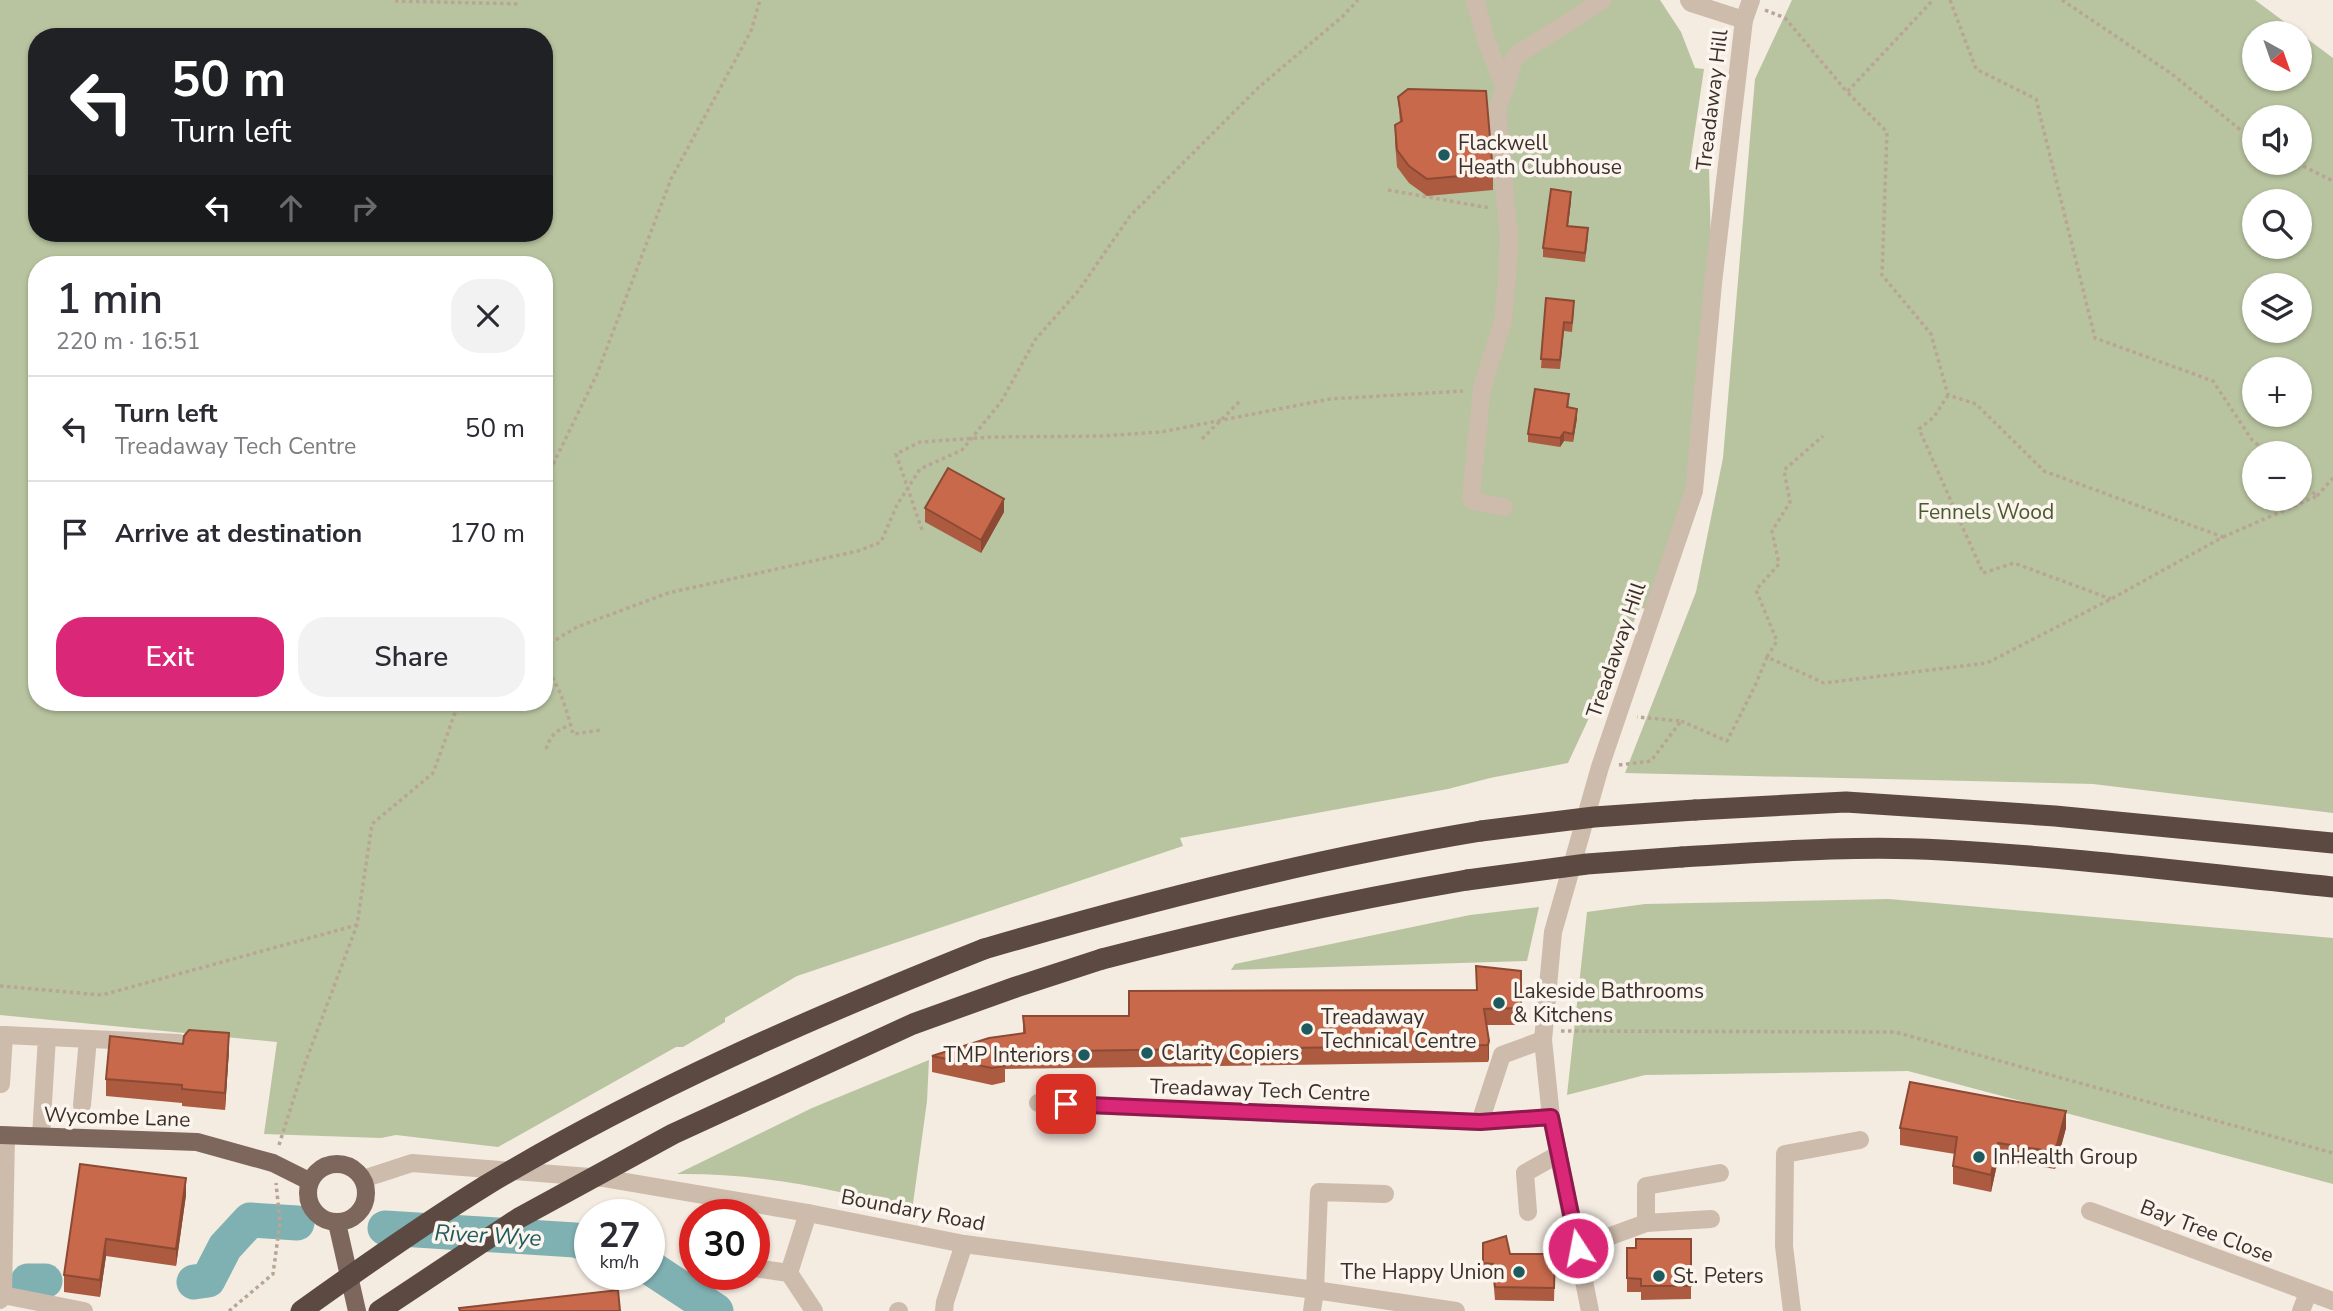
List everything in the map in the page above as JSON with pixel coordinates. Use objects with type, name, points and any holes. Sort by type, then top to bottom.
[{"type":"highway","points":[[300,1311],[386,1250],[465,1199],[592,1126],[838,1007],[984,949],[1126,907],[1277,871],[1402,844],[1594,817],[1846,802],[2055,816],[2333,843]]},
{"type":"highway","points":[[379,1311],[519,1218],[673,1134],[913,1024],[1102,960],[1204,933],[1380,895],[1467,880],[1587,864],[1798,850],[1940,850],[2112,864],[2333,887]]},
{"type":"main road","name":"Wycombe Lane","points":[[3,1135],[197,1142],[273,1163],[309,1181]]},
{"type":"main road","points":[[341,1164],[358,1172],[366,1189],[362,1208],[347,1221],[328,1221],[312,1210],[307,1191],[309,1181],[322,1167],[341,1164]]},
{"type":"main road","points":[[337,1223],[357,1311]]},
{"type":"street","points":[[1475,0],[1486,40],[1505,88]]},
{"type":"street","points":[[1504,508],[1473,501],[1471,497],[1482,388],[1503,321],[1509,237],[1497,109],[1515,56],[1603,0]]},
{"type":"street","points":[[1689,0],[1691,3],[1744,20]]},
{"type":"street","name":"Treadaway Hill","points":[[1590,1311],[1551,1117],[1542,1035],[1553,932],[1600,767],[1694,491],[1713,283],[1744,20],[1751,0]]},
{"type":"street","points":[[1,1084],[2,1035],[179,1044]]},
{"type":"street","points":[[1480,1122],[1502,1055],[1542,1035]]},
{"type":"street","points":[[41,1136],[47,1037]]},
{"type":"street","points":[[82,1105],[88,1039]]},
{"type":"street","name":"Treadaway Tech Centre","points":[[1038,1103],[1480,1122],[1551,1117]]},
{"type":"street","points":[[3,1135],[1,1297],[84,1311]]},
{"type":"street","points":[[1792,1311],[1784,1246],[1785,1154],[1860,1140]]},
{"type":"street","points":[[1528,1212],[1525,1173],[1559,1154]]},
{"type":"street","name":"Boundary Road","points":[[363,1179],[412,1163],[603,1178],[808,1213],[964,1244],[1456,1311]]},
{"type":"street","points":[[1646,1223],[1646,1186],[1720,1173]]},
{"type":"street","points":[[1312,1311],[1320,1192],[1385,1194]]},
{"type":"street","name":"Bay Tree Close","points":[[2090,1210],[2333,1301]]},
{"type":"street","points":[[789,1273],[808,1213]]},
{"type":"street","points":[[1578,1248],[1646,1223],[1711,1219]]},
{"type":"street","points":[[944,1311],[964,1244]]},
{"type":"street","points":[[770,1270],[789,1273],[814,1311]]},
{"type":"street","points":[[2301,1311],[2308,1293]]},
{"type":"path","points":[[553,464],[597,374],[671,179],[751,31],[760,0]]},
{"type":"path","points":[[553,642],[577,628],[668,593],[858,551],[881,542],[897,505],[920,469],[962,450],[972,438],[1001,402],[1035,340],[1079,290],[1130,216],[1259,87],[1342,17],[1358,0]]},
{"type":"path","points":[[1847,92],[1933,0]]},
{"type":"path","points":[[1950,0],[1976,69],[2036,99],[2095,338],[2213,382],[2253,441]]},
{"type":"path","points":[[2062,0],[2172,74],[2242,131]]},
{"type":"path","points":[[395,1],[521,4]]},
{"type":"path","points":[[1785,18],[1847,92],[1886,132],[1882,275],[1931,334],[1948,395],[1934,417],[1919,429],[1983,573],[2014,563],[2111,599]]},
{"type":"path","points":[[2312,170],[2333,181]]},
{"type":"path","points":[[1388,190],[1506,211]]},
{"type":"path","points":[[922,530],[896,454],[920,442],[1161,432],[1330,399],[1482,388]]},
{"type":"path","points":[[1948,395],[1976,404],[2045,471],[2223,537]]},
{"type":"path","points":[[1202,439],[1240,401]]},
{"type":"path","points":[[1617,715],[1681,722],[1727,741],[1777,641],[1756,590],[1779,564],[1772,531],[1790,502],[1784,470],[1823,436]]},
{"type":"path","points":[[1767,657],[1824,683],[1987,663],[2223,537],[2317,496],[2333,478]]},
{"type":"path","points":[[2312,492],[2317,496]]},
{"type":"path","points":[[553,680],[565,706],[573,734],[602,730]]},
{"type":"path","points":[[229,1311],[273,1274],[281,1222],[273,1163],[304,1066],[357,925],[372,824],[433,773],[456,711]]},
{"type":"path","points":[[1600,767],[1651,761],[1681,722]]},
{"type":"path","points":[[546,749],[556,731],[570,725]]},
{"type":"path","points":[[0,986],[102,995],[357,925]]},
{"type":"path","points":[[1542,1035],[1895,1032],[2333,1153]]},
{"type":"green space","points":[[0,0],[1660,0],[1681,32],[1695,68],[1704,69],[1689,170],[1709,168],[1711,247],[1694,472],[1649,609],[1640,608],[1568,763],[1448,789],[1180,838],[1183,846],[797,976],[725,1018],[725,1022],[683,1047],[676,1047],[498,1147],[396,1135],[381,1138],[264,1134],[277,1042],[0,1015]]},
{"type":"green space","name":"Fennels Wood","points":[[1792,0],[2255,0],[2283,21],[2242,21],[2242,91],[2312,91],[2312,42],[2333,58],[2333,813],[2093,784],[1625,773],[1696,592],[1723,458],[1755,79]]},
{"type":"green space","points":[[1889,899],[2333,938],[2333,1184],[1908,1071],[1645,1075],[1567,1095],[1587,912],[1645,904]]},
{"type":"green space","points":[[1539,907],[1527,961],[1231,970],[1235,964],[1470,915]]},
{"type":"green space","points":[[929,1060],[927,1101],[912,1211],[855,1195],[766,1179],[677,1174],[812,1108]]},
{"type":"building","name":"Flackwell Heath Clubhouse","points":[[1408,89],[1486,91],[1493,173],[1427,179],[1409,166],[1397,150],[1395,125],[1402,121],[1398,97]]},
{"type":"building","points":[[1551,189],[1571,192],[1567,226],[1588,228],[1585,253],[1543,248]]},
{"type":"building","points":[[1546,298],[1574,301],[1572,323],[1564,322],[1560,360],[1541,359]]},
{"type":"building","points":[[1535,389],[1569,394],[1567,407],[1577,409],[1573,434],[1564,432],[1560,438],[1528,434]]},
{"type":"building","points":[[948,468],[1004,499],[981,540],[925,508]]},
{"type":"building","name":"Treadaway Technical Centre","points":[[1476,966],[1521,971],[1521,1008],[1484,1009],[1488,1045],[1004,1052],[1005,1066],[992,1068],[932,1056],[989,1038],[1025,1033],[1023,1016],[1129,1016],[1129,991],[1477,990]]},
{"type":"building","points":[[189,1030],[229,1033],[225,1093],[182,1089],[182,1085],[106,1079],[110,1036],[183,1044],[184,1036]]},
{"type":"building","points":[[1910,1082],[2066,1111],[2055,1152],[1998,1143],[1991,1175],[1953,1166],[1957,1137],[1900,1128]]},
{"type":"building","points":[[80,1164],[186,1178],[176,1249],[106,1239],[100,1280],[64,1275]]},
{"type":"building","name":"The Happy Union","points":[[1506,1236],[1510,1254],[1555,1254],[1554,1288],[1495,1287],[1493,1264],[1483,1263],[1483,1243]]},
{"type":"building","name":"St. Peters","points":[[1636,1239],[1691,1239],[1691,1286],[1641,1286],[1641,1279],[1627,1278],[1627,1248],[1636,1248]]},
{"type":"building","points":[[618,1290],[620,1311],[460,1311],[459,1308]]},
{"type":"waterway","name":"River Wye","points":[[194,1282],[208,1280],[225,1247],[250,1220],[297,1223]]},
{"type":"waterway","name":"River Wye","points":[[385,1228],[574,1240]]},
{"type":"waterway","name":"River Wye","points":[[665,1278],[716,1311]]},
{"type":"waterway","name":"River Wye","points":[[28,1281],[45,1281]]},
{"type":"place","name":"Flackwell Heath Clubhouse","points":[[1444,155]]},
{"type":"place","name":"Lakeside Bathrooms & Kitchens","points":[[1499,1003]]},
{"type":"place","name":"Treadaway Technical Centre","points":[[1307,1029]]},
{"type":"place","name":"Clarity Copiers","points":[[1147,1053]]},
{"type":"place","name":"TMP Interiors","points":[[1084,1055]]},
{"type":"place","name":"InHealth Group","points":[[1979,1157]]},
{"type":"place","name":"The Happy Union","points":[[1519,1272]]},
{"type":"place","name":"St. Peters","points":[[1659,1276]]},
{"type":"route","points":[[1066,1104],[1480,1122],[1551,1117],[1578,1248]]}]
